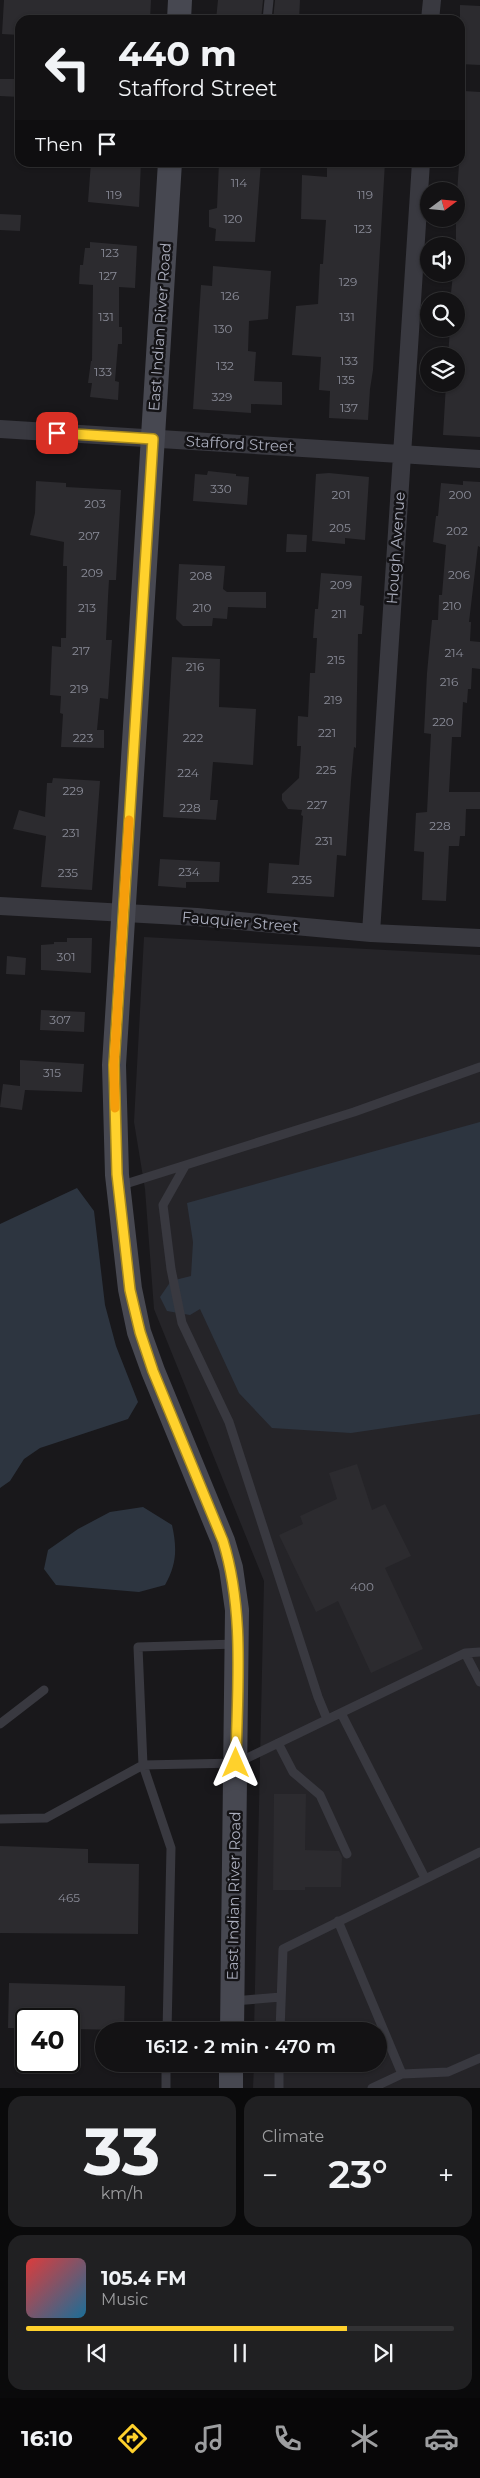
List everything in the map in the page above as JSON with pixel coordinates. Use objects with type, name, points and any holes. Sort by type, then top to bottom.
[{"type":"street","points":[[179,15],[180,0]]},
{"type":"street","points":[[430,15],[432,0]]},
{"type":"street","name":"East Indian River Road","points":[[170,167],[114,1065],[118,1187],[130,1290],[140,1332],[153,1371],[223,1541],[231,1568],[237,1610],[232,2022]]},
{"type":"street","name":"Hough Avenue","points":[[371,933],[421,167]]},
{"type":"street","name":"Stafford Street","points":[[0,429],[480,459]]},
{"type":"street","name":"Fauquier Street","points":[[0,906],[197,917],[371,933],[480,938]]},
{"type":"street","points":[[231,2072],[231,2088]]},
{"type":"lane","points":[[268,15],[269,0]]},
{"type":"lane","points":[[118,1187],[354,1112],[480,1067]]},
{"type":"lane","points":[[185,1166],[163,1205],[171,1269],[182,1322],[229,1422],[318,1697],[328,1719]]},
{"type":"lane","points":[[167,2022],[171,1848],[143,1765],[138,1647],[237,1644]]},
{"type":"lane","points":[[0,1819],[46,1818],[143,1765],[236,1763],[465,1653],[480,1652]]},
{"type":"lane","points":[[465,1653],[480,1682]]},
{"type":"lane","points":[[0,1724],[44,1690]]},
{"type":"lane","points":[[341,1713],[425,1878]]},
{"type":"lane","points":[[278,1743],[293,1772],[320,1795],[347,1854]]},
{"type":"lane","points":[[280,2022],[283,1949],[480,1852]]},
{"type":"lane","points":[[338,1921],[402,2074]]},
{"type":"lane","points":[[232,2001],[281,1998]]},
{"type":"lane","points":[[372,2088],[402,2074],[448,2072],[480,2058]]},
{"type":"lane","points":[[166,2072],[166,2088]]},
{"type":"lane","points":[[279,2072],[279,2088]]},
{"type":"shaded area","points":[[144,937],[480,955],[480,2088],[253,2088],[254,2072],[387,2072],[387,2022],[254,2022],[264,1581],[154,1309],[145,1189],[134,1122]]},
{"type":"shaded area","points":[[480,1122],[480,1414],[351,1433],[272,1428],[239,1393],[200,1309],[190,1315],[167,1311],[160,1297],[171,1281],[191,1276],[193,1242],[187,1203]]},
{"type":"shaded area","points":[[77,1188],[94,1211],[105,1305],[116,1346],[138,1402],[128,1419],[40,1448],[24,1459],[10,1481],[0,1488],[0,1224]]},
{"type":"shaded area","points":[[143,1507],[172,1525],[175,1556],[172,1570],[165,1585],[139,1592],[56,1585],[44,1569],[48,1550],[78,1529],[110,1512]]},
{"type":"building","points":[[4,0],[151,0],[150,15],[15,15],[15,35],[2,34]]},
{"type":"building","points":[[218,0],[263,0],[262,15],[216,15]]},
{"type":"building","points":[[275,0],[300,0],[299,15],[274,15]]},
{"type":"building","points":[[460,5],[480,6],[480,65],[465,64],[465,15],[460,15]]},
{"type":"building","points":[[0,79],[15,79],[15,97],[0,96]]},
{"type":"building","points":[[465,91],[480,92],[480,437],[443,435],[446,392],[465,392],[465,347],[449,347],[449,337],[465,337],[465,292],[451,292],[452,282],[465,282],[465,237],[456,237],[456,228],[465,228],[465,182],[458,182],[459,167],[465,167]]},
{"type":"building","points":[[91,167],[141,167],[139,207],[88,202]]},
{"type":"building","points":[[219,167],[261,167],[255,242],[215,241],[216,229],[209,227],[209,210],[217,208]]},
{"type":"building","points":[[327,167],[385,167],[373,370],[368,420],[329,418],[330,391],[319,390],[321,357],[292,355],[296,306],[318,304],[320,264],[323,264],[326,220],[301,219],[302,175],[327,177]]},
{"type":"building","points":[[0,214],[21,215],[20,231],[0,230]]},
{"type":"building","points":[[90,242],[137,246],[135,288],[119,287],[119,327],[122,327],[122,344],[118,344],[115,381],[119,382],[118,400],[90,397],[92,383],[88,383],[92,361],[93,285],[79,284],[80,265],[83,265],[85,248],[90,248]]},
{"type":"building","points":[[213,266],[271,271],[268,319],[249,321],[248,351],[256,352],[254,381],[282,382],[282,405],[251,404],[251,413],[193,409],[201,285],[212,286]]},
{"type":"building","points":[[208,471],[249,477],[247,505],[193,501],[195,474],[207,475]]},
{"type":"building","points":[[329,473],[369,477],[365,540],[345,538],[345,544],[312,541],[316,474]]},
{"type":"building","points":[[36,481],[66,483],[66,487],[121,490],[116,580],[109,580],[106,640],[112,640],[108,699],[100,698],[97,730],[104,730],[104,748],[61,747],[63,714],[60,713],[61,696],[50,695],[52,646],[61,647],[61,638],[66,638],[67,566],[63,566],[64,542],[30,535],[35,513]]},
{"type":"building","points":[[463,481],[480,482],[480,547],[478,546],[469,622],[471,622],[470,641],[480,642],[480,669],[472,668],[471,689],[468,689],[467,703],[463,702],[461,737],[452,737],[449,792],[480,792],[480,809],[466,809],[465,836],[460,836],[459,846],[449,846],[446,901],[422,900],[424,852],[414,851],[416,813],[427,812],[431,734],[424,733],[427,673],[432,620],[438,620],[439,595],[442,595],[446,545],[433,542],[441,483],[463,485]]},
{"type":"building","points":[[287,534],[307,535],[306,552],[286,552]]},
{"type":"building","points":[[179,564],[225,566],[223,589],[227,592],[266,592],[266,608],[228,607],[227,619],[213,618],[212,626],[183,626],[176,619]]},
{"type":"building","points":[[321,573],[362,576],[360,605],[364,606],[362,634],[358,634],[356,748],[354,747],[346,856],[337,855],[334,897],[267,893],[269,863],[299,865],[302,810],[288,809],[282,800],[282,794],[299,778],[301,746],[297,746],[298,716],[308,717],[310,673],[315,673],[317,638],[313,638],[315,609],[318,609]]},
{"type":"building","points":[[172,657],[220,659],[219,707],[256,709],[253,765],[213,762],[210,800],[218,800],[216,820],[163,817]]},
{"type":"building","points":[[53,778],[100,781],[92,890],[41,887],[46,836],[13,829],[19,810],[45,817],[47,783],[52,783]]},
{"type":"building","points":[[160,859],[220,862],[219,882],[186,882],[186,888],[158,886]]},
{"type":"building","points":[[67,938],[92,938],[91,973],[41,970],[41,945],[67,942]]},
{"type":"building","points":[[7,956],[26,958],[25,975],[6,974]]},
{"type":"building","points":[[41,1010],[85,1012],[84,1032],[40,1030]]},
{"type":"building","points":[[20,1060],[84,1064],[82,1092],[25,1090],[22,1110],[0,1107],[3,1084],[20,1086]]},
{"type":"building","points":[[357,1464],[372,1510],[385,1504],[411,1556],[385,1568],[423,1649],[371,1673],[338,1601],[316,1612],[279,1535],[303,1524],[300,1516],[337,1499],[329,1473]]},
{"type":"building","points":[[274,1794],[306,1794],[305,1850],[339,1851],[342,1857],[341,1887],[305,1887],[305,1890],[273,1890]]},
{"type":"building","points":[[0,1846],[88,1849],[88,1863],[139,1864],[138,1934],[0,1933]]},
{"type":"building","points":[[9,1983],[125,1986],[124,2022],[95,2022],[95,2029],[80,2029],[80,2008],[15,2008],[15,2028],[8,2028]]},
{"type":"slow traffic","points":[[115,1108],[114,1065],[129,820]]},
{"type":"route","points":[[57,433],[153,439],[114,1065],[117,1174],[130,1290],[140,1332],[153,1371],[223,1541],[231,1568],[237,1610],[236,1763]]}]
